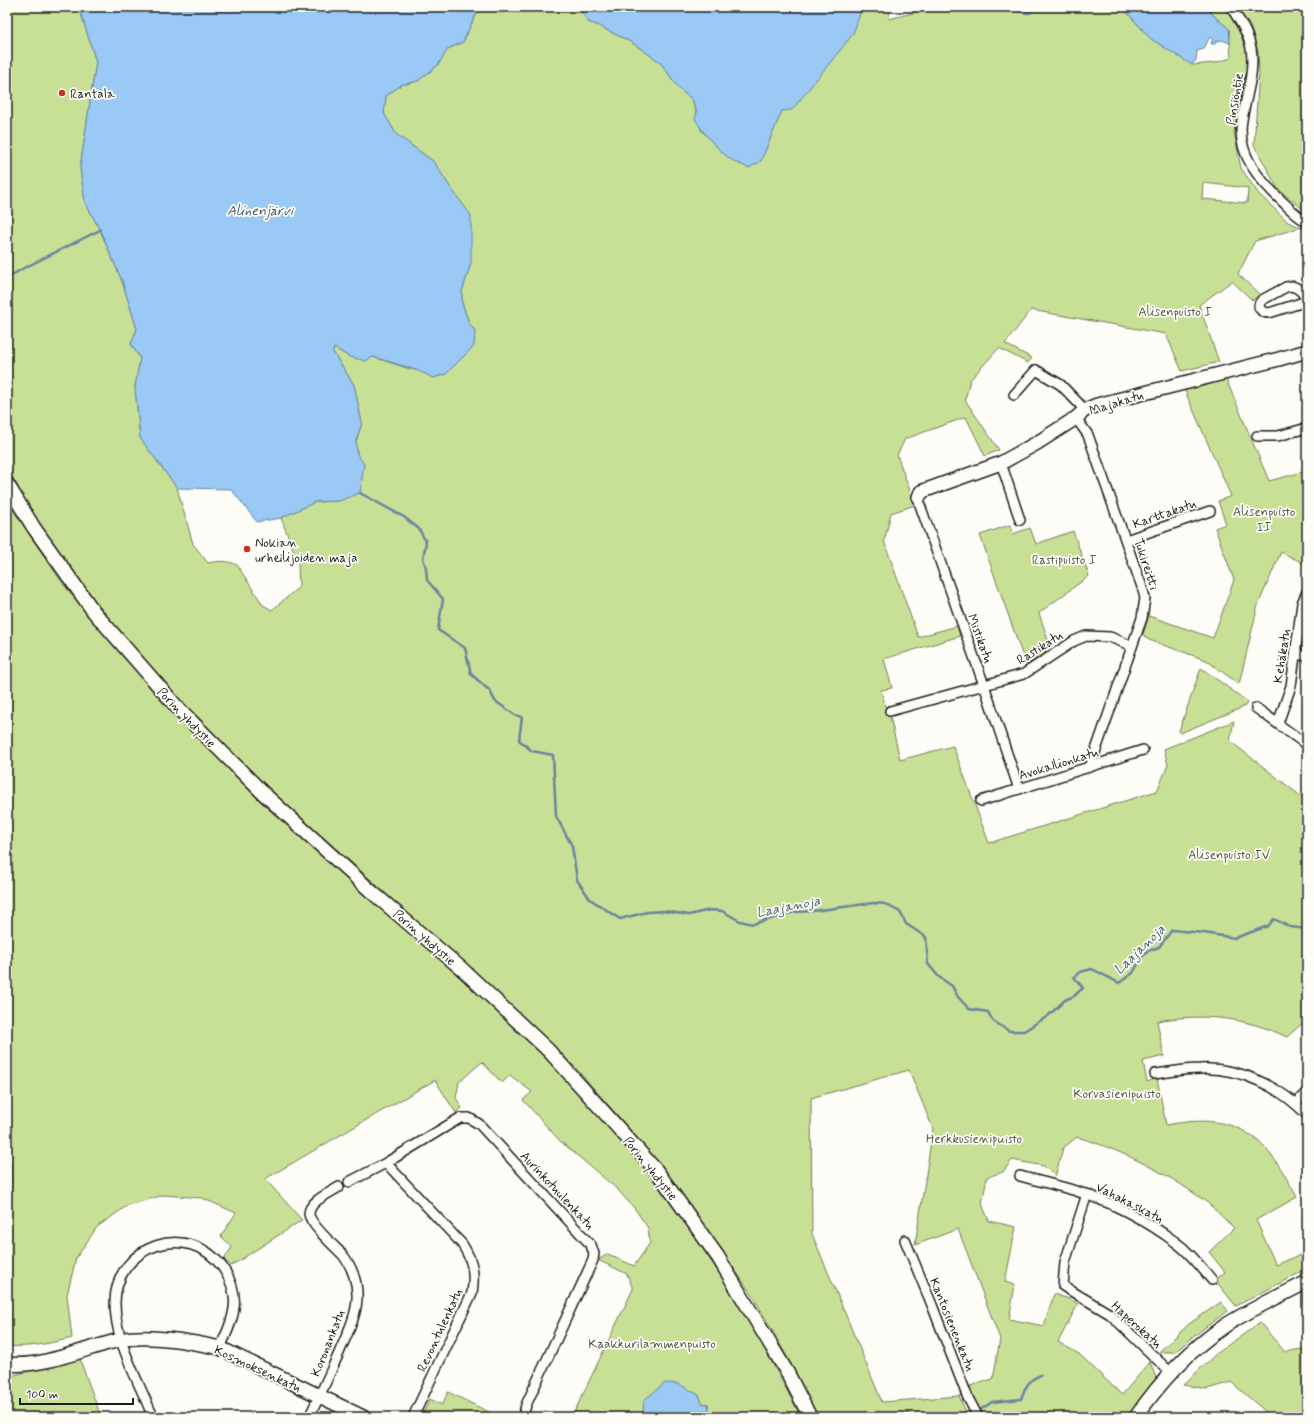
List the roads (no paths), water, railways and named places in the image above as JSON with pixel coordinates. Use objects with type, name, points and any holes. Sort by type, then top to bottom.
[{"type":"main road","name":"Majakatu","points":[[919,497],[921,492],[1001,463],[1038,444],[1080,414],[1097,405],[1307,351]]},
{"type":"main road","name":"Porin yhdystie","points":[[7,484],[38,534],[94,612],[177,707],[269,798],[373,893],[462,969],[549,1051],[656,1170],[718,1257],[787,1372],[810,1417]]},
{"type":"main road","points":[[1136,1417],[1148,1399],[1171,1372],[1196,1348],[1226,1325],[1307,1282]]},
{"type":"main road","name":"Kosmoksenkatu","points":[[7,1364],[41,1363],[121,1340],[139,1338],[200,1343],[220,1348],[363,1417]]},
{"type":"street","name":"Pinsiöntie","points":[[1231,7],[1244,29],[1251,47],[1253,64],[1242,122],[1242,141],[1246,156],[1266,186],[1300,218],[1307,222]]},
{"type":"street","points":[[1292,286],[1298,288],[1302,292],[1307,301],[1269,313],[1264,313],[1261,311],[1259,306],[1262,300],[1286,287],[1292,286]]},
{"type":"street","name":"Tukireitti","points":[[1014,395],[1036,370],[1061,385],[1080,414],[1126,540],[1145,598],[1142,618],[1090,767]]},
{"type":"street","points":[[1257,436],[1278,436],[1307,428]]},
{"type":"street","points":[[1001,463],[1020,520]]},
{"type":"street","name":"Mistikatu","points":[[919,497],[920,505],[1019,789]]},
{"type":"street","name":"Karttakatu","points":[[1126,540],[1210,511]]},
{"type":"street","name":"Kehäkatu","points":[[1278,723],[1291,686],[1302,603],[1307,592]]},
{"type":"street","name":"Rastikatu","points":[[890,711],[1024,674],[1074,641],[1086,636],[1110,637],[1132,646]]},
{"type":"street","points":[[1296,654],[1307,656]]},
{"type":"street","points":[[1256,708],[1307,745]]},
{"type":"street","name":"Avokallionkatu","points":[[981,801],[1143,750]]},
{"type":"street","points":[[1155,1074],[1201,1068],[1240,1074],[1257,1080],[1296,1103],[1307,1115]]},
{"type":"street","points":[[1296,1103],[1307,1092]]},
{"type":"street","name":"Aurinkotuulenkatu","points":[[349,1182],[460,1118],[469,1118],[479,1124],[591,1245],[594,1254],[593,1260],[526,1405],[523,1417]]},
{"type":"street","name":"Revontulenkatu","points":[[386,1162],[462,1244],[470,1257],[474,1281],[472,1293],[413,1417]]},
{"type":"street","name":"Vahakaskatu","points":[[1020,1176],[1087,1194],[1140,1220],[1174,1241],[1198,1263],[1212,1280]]},
{"type":"street","name":"Koronankatu","points":[[320,1396],[352,1324],[357,1299],[356,1284],[350,1266],[343,1256],[313,1224],[309,1216],[313,1204],[339,1187]]},
{"type":"street","name":"Haperokatu","points":[[1087,1194],[1065,1262],[1063,1286],[1110,1314],[1171,1372]]},
{"type":"street","name":"Kantosienenkatu","points":[[905,1240],[968,1398],[978,1417]]},
{"type":"street","points":[[154,1417],[121,1340],[115,1302],[118,1284],[128,1265],[143,1251],[174,1242],[199,1247],[207,1251],[218,1261],[228,1275],[234,1291],[234,1309],[220,1348]]},
{"type":"street","points":[[309,1417],[320,1396]]},
{"type":"water","name":"Alinenjärvi","points":[[79,7],[484,7],[476,14],[463,42],[448,49],[438,65],[418,81],[401,85],[386,96],[384,113],[396,134],[434,162],[471,215],[471,263],[462,292],[462,303],[469,323],[475,331],[474,346],[446,374],[433,378],[412,369],[373,357],[366,361],[350,357],[334,348],[333,352],[354,385],[362,423],[356,441],[357,454],[364,464],[360,493],[339,501],[315,502],[281,518],[257,522],[231,489],[177,488],[140,438],[135,387],[140,358],[131,344],[137,329],[122,281],[100,230],[85,202],[80,168],[96,62]]},
{"type":"water","points":[[584,7],[857,7],[860,14],[853,34],[792,110],[782,111],[761,161],[749,168],[737,163],[725,155],[708,137],[695,119],[697,112],[692,99],[680,90],[660,62],[631,42],[588,22],[582,12]]},
{"type":"water","points":[[997,7],[1039,7],[1029,14]]},
{"type":"water","points":[[1122,7],[1208,7],[1212,14],[1229,29],[1230,43],[1222,40],[1216,41],[1215,44],[1211,44],[1213,38],[1209,38],[1204,49],[1197,51],[1196,60],[1192,65],[1151,39]]},
{"type":"water","points":[[665,1383],[679,1384],[699,1395],[702,1403],[708,1404],[710,1417],[639,1417],[643,1413],[644,1400]]},
{"type":"waterway","points":[[7,278],[100,230]]},
{"type":"waterway","name":"Laajanoja","points":[[360,493],[404,517],[419,529],[426,542],[423,558],[427,580],[443,599],[438,630],[465,648],[471,674],[490,691],[495,701],[515,715],[522,717],[519,740],[532,751],[553,755],[556,816],[572,846],[577,880],[590,899],[620,919],[647,912],[664,911],[689,915],[710,910],[722,911],[740,921],[753,924],[794,912],[873,903],[885,904],[900,912],[906,924],[926,937],[928,964],[939,977],[952,986],[958,997],[969,1009],[988,1012],[993,1021],[1009,1031],[1024,1031],[1048,1016],[1065,1000],[1074,996],[1083,988],[1074,977],[1080,972],[1092,969],[1119,983],[1133,973],[1142,957],[1148,951],[1159,947],[1172,930],[1235,938],[1268,926],[1274,919],[1290,927],[1307,929]]},
{"type":"waterway","points":[[977,1412],[992,1402],[1021,1399],[1028,1384],[1033,1379],[1041,1375]]},
{"type":"waterway","points":[[878,1417],[909,1414],[911,1417]]},
{"type":"place","name":"Rantala","points":[[62,93]]},
{"type":"place","name":"Nokian urheilijoiden maja","points":[[247,549]]},
{"type":"park label","name":"Alisenpuisto I","points":[[1175,311]]},
{"type":"park label","name":"Alisenpuisto II","points":[[1264,518]]},
{"type":"park label","name":"Rastipuisto I","points":[[1064,559]]},
{"type":"park label","name":"Alisenpuisto IV","points":[[1229,854]]},
{"type":"park label","name":"Korvasienipuisto","points":[[1117,1093]]},
{"type":"park label","name":"Herkkusienipuisto","points":[[974,1138]]},
{"type":"park label","name":"Kaakkurilammenpuisto","points":[[652,1343]]}]
